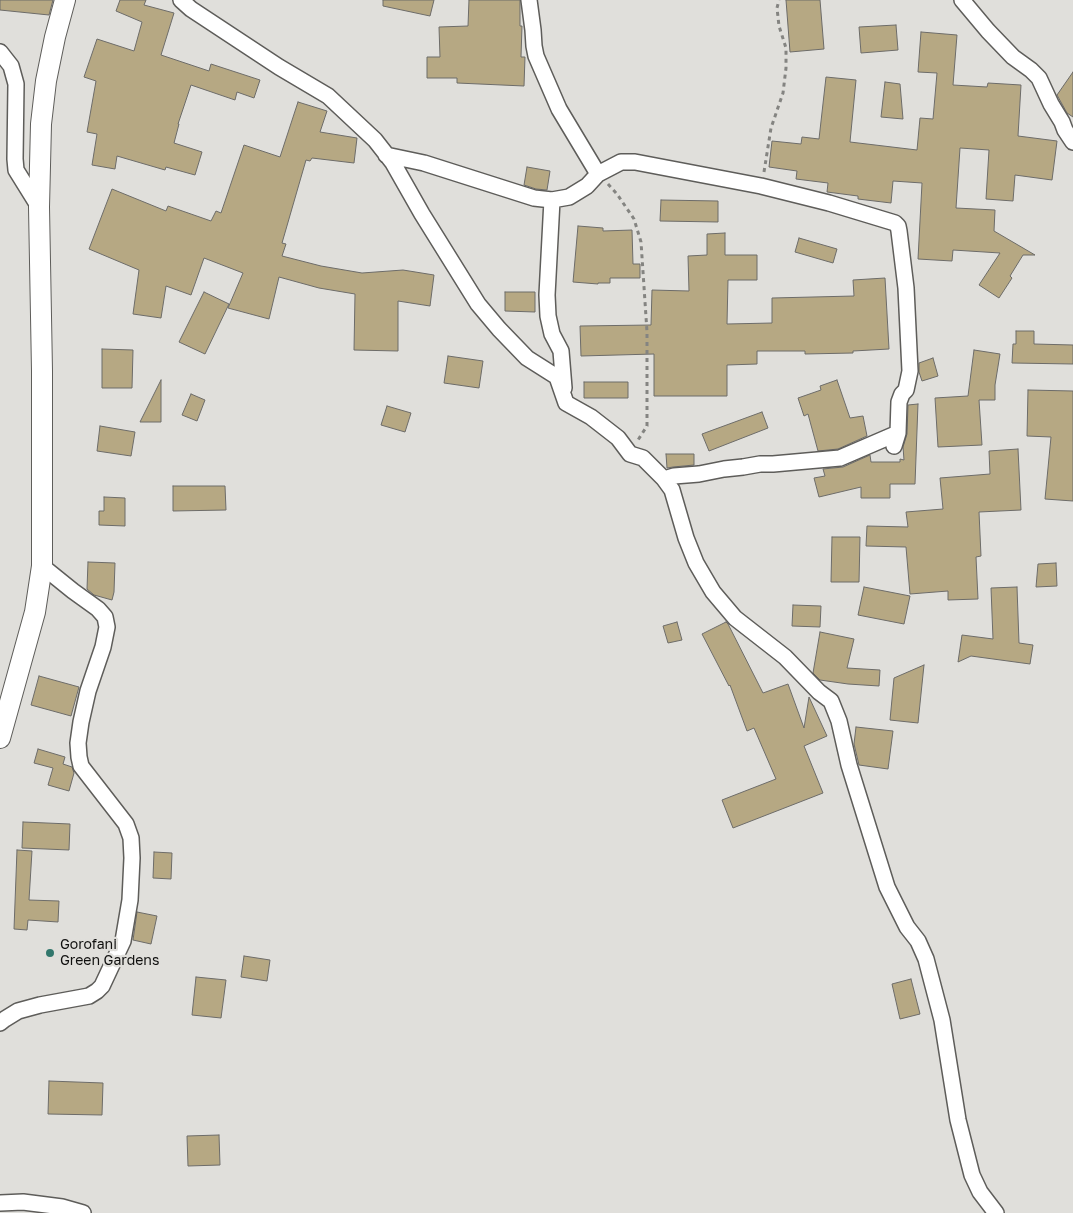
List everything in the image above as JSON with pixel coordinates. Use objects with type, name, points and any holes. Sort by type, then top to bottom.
[{"type":"street","points":[[2,726],[35,612],[42,566],[42,371],[39,207],[41,124],[54,38],[65,0]]},
{"type":"street","points":[[181,0],[191,9],[256,52],[328,96],[375,140],[386,155],[393,163],[478,304],[499,329],[527,358],[557,377],[566,403],[591,417],[618,438],[636,456],[669,478],[760,464],[840,458],[896,439],[899,402],[906,390],[910,371],[906,288],[898,226],[890,220],[761,186],[635,162],[621,162],[598,174],[586,186],[569,197],[552,200],[534,198],[424,163],[386,155]]},
{"type":"street","points":[[529,0],[536,56],[559,109],[598,174]]},
{"type":"street","points":[[962,0],[1013,57],[1031,70],[1038,78],[1062,122],[1064,130],[1073,142]]},
{"type":"street","points":[[0,52],[11,66],[16,84],[16,170],[39,207]]},
{"type":"street","points":[[552,200],[547,295],[548,316],[552,334],[561,352],[566,403]]},
{"type":"street","points":[[669,478],[686,538],[696,563],[713,592],[735,618],[785,657],[819,692],[831,701],[839,721],[850,765],[887,888],[907,927],[918,941],[926,959],[942,1020],[958,1120],[972,1175],[980,1192],[996,1213]]},
{"type":"street","points":[[0,1023],[18,1011],[89,996],[97,992],[102,986],[122,941],[130,900],[131,838],[126,824],[81,766],[79,757],[78,743],[81,722],[88,691],[103,646],[107,627],[105,617],[98,609],[42,566]]},
{"type":"street","points":[[0,1203],[23,1202],[62,1207],[83,1213]]},
{"type":"path","points":[[761,186],[771,128],[783,93],[786,68],[786,48],[779,26],[777,8],[779,0]]},
{"type":"path","points":[[598,174],[617,194],[634,219],[641,242],[647,332],[647,426],[636,456]]},
{"type":"building","points":[[0,0],[53,0],[49,15],[0,10]]},
{"type":"building","points":[[120,0],[146,0],[144,5],[174,13],[161,55],[209,71],[211,64],[260,80],[254,98],[237,92],[235,100],[191,85],[178,124],[174,143],[202,152],[195,175],[166,167],[165,170],[117,156],[115,169],[92,165],[97,134],[87,132],[96,81],[84,77],[97,39],[134,51],[142,22],[116,11]]},
{"type":"building","points":[[383,0],[434,0],[430,16],[383,6]]},
{"type":"building","points":[[469,0],[520,0],[520,26],[522,26],[521,57],[525,57],[524,86],[457,83],[457,78],[427,78],[427,57],[440,57],[439,27],[468,26]]},
{"type":"building","points":[[786,0],[820,0],[824,49],[790,52]]},
{"type":"building","points":[[896,25],[898,50],[861,53],[859,27]]},
{"type":"building","points":[[921,32],[957,35],[953,85],[987,87],[988,83],[1021,85],[1018,136],[1057,141],[1052,180],[1015,175],[1013,201],[986,199],[989,150],[960,148],[956,208],[995,210],[994,231],[1035,255],[1023,255],[1010,276],[1012,278],[999,298],[979,285],[1000,253],[953,250],[952,261],[918,259],[922,183],[893,181],[891,203],[858,199],[858,196],[827,192],[828,183],[796,179],[797,171],[769,167],[772,141],[801,144],[802,137],[819,139],[826,77],[856,80],[850,142],[917,150],[920,118],[933,119],[937,73],[918,72]]},
{"type":"building","points":[[1073,72],[1073,117],[1067,113],[1057,95]]},
{"type":"building","points":[[885,82],[900,84],[903,119],[881,117]]},
{"type":"building","points":[[298,102],[327,111],[320,132],[357,138],[354,163],[312,158],[310,161],[306,160],[282,243],[286,244],[282,256],[321,266],[362,273],[403,270],[434,275],[430,306],[398,301],[398,351],[354,350],[355,294],[319,288],[279,277],[269,319],[228,308],[243,273],[204,258],[191,295],[166,286],[161,318],[133,314],[139,270],[89,249],[112,189],[166,211],[168,206],[211,221],[216,211],[221,213],[244,145],[280,157]]},
{"type":"building","points":[[527,167],[550,171],[547,190],[524,185]]},
{"type":"building","points":[[661,200],[718,201],[718,222],[660,221]]},
{"type":"building","points":[[578,226],[603,228],[603,231],[632,230],[633,264],[640,264],[640,278],[610,278],[610,283],[598,284],[573,282]]},
{"type":"building","points":[[725,233],[725,255],[757,255],[757,280],[728,280],[727,324],[772,323],[772,298],[854,296],[853,280],[885,278],[889,349],[853,351],[853,353],[805,354],[805,351],[757,351],[757,364],[727,365],[727,396],[654,396],[654,354],[581,356],[580,326],[651,325],[652,290],[689,291],[688,256],[707,255],[707,234]]},
{"type":"building","points":[[799,238],[837,249],[833,263],[795,252]]},
{"type":"building","points":[[204,292],[229,304],[205,354],[179,342]]},
{"type":"building","points":[[505,292],[535,292],[535,312],[505,311]]},
{"type":"building","points":[[1016,331],[1034,331],[1034,344],[1073,345],[1073,364],[1012,363],[1013,344],[1016,344]]},
{"type":"building","points":[[102,349],[133,350],[132,388],[102,388]]},
{"type":"building","points":[[974,350],[1000,354],[995,385],[995,400],[979,400],[982,445],[938,447],[935,398],[968,396]]},
{"type":"building","points":[[448,356],[483,361],[479,388],[444,383]]},
{"type":"building","points":[[933,358],[938,376],[922,381],[919,363]]},
{"type":"building","points":[[161,380],[161,422],[140,422]]},
{"type":"building","points":[[837,380],[850,418],[863,416],[867,436],[838,449],[818,451],[808,414],[804,416],[798,398],[821,390],[820,386]]},
{"type":"building","points":[[584,382],[628,382],[628,398],[584,398]]},
{"type":"building","points":[[1028,390],[1073,391],[1073,501],[1045,499],[1051,437],[1027,436]]},
{"type":"building","points":[[191,394],[205,400],[197,421],[182,415]]},
{"type":"building","points":[[918,404],[915,484],[890,484],[890,498],[861,498],[861,487],[819,497],[814,478],[825,476],[823,469],[843,467],[870,455],[871,462],[900,462],[900,459],[904,460],[903,447],[907,434],[908,405]]},
{"type":"building","points":[[387,406],[411,413],[405,432],[381,425]]},
{"type":"building","points":[[762,412],[768,428],[709,451],[702,434]]},
{"type":"building","points":[[100,426],[135,432],[131,456],[97,451]]},
{"type":"building","points":[[1018,449],[1021,510],[979,512],[981,556],[976,557],[978,599],[948,600],[948,591],[910,594],[906,547],[866,546],[867,526],[908,527],[906,512],[943,509],[940,478],[990,474],[989,451]]},
{"type":"building","points":[[666,454],[694,454],[694,465],[667,468]]},
{"type":"building","points":[[173,486],[225,486],[226,510],[173,511]]},
{"type":"building","points":[[104,497],[125,498],[125,526],[99,525],[99,511],[104,511]]},
{"type":"building","points":[[832,537],[860,537],[859,582],[831,582]]},
{"type":"building","points":[[88,562],[115,563],[112,600],[94,595],[87,589]]},
{"type":"building","points":[[1056,563],[1057,586],[1036,587],[1038,564]]},
{"type":"building","points":[[864,587],[910,596],[904,624],[858,615]]},
{"type":"building","points":[[1017,587],[1019,643],[1033,645],[1030,664],[971,656],[958,662],[962,635],[993,639],[991,588]]},
{"type":"building","points":[[793,605],[821,606],[820,627],[792,626]]},
{"type":"building","points":[[677,622],[682,640],[668,643],[663,626]]},
{"type":"building","points":[[726,622],[763,693],[788,684],[804,728],[809,697],[827,736],[804,746],[823,793],[733,828],[722,800],[776,779],[754,728],[747,731],[730,685],[702,634]]},
{"type":"building","points":[[820,632],[854,639],[847,668],[880,670],[879,686],[820,680],[813,673]]},
{"type":"building","points":[[924,665],[918,723],[890,720],[894,678]]},
{"type":"building","points":[[39,676],[79,687],[71,716],[31,705]]},
{"type":"building","points":[[856,727],[893,731],[888,769],[859,765],[854,744]]},
{"type":"building","points":[[38,749],[65,757],[63,764],[72,767],[74,773],[69,791],[48,785],[53,768],[34,763]]},
{"type":"building","points":[[23,822],[70,824],[69,850],[22,848]]},
{"type":"building","points":[[17,850],[32,851],[29,900],[59,901],[58,922],[28,920],[27,930],[14,929]]},
{"type":"building","points":[[154,852],[172,853],[171,879],[153,878]]},
{"type":"building","points":[[137,912],[157,916],[151,944],[133,940]]},
{"type":"building","points":[[244,956],[270,960],[267,981],[241,977]]},
{"type":"building","points":[[196,977],[226,980],[221,1018],[192,1015]]},
{"type":"building","points":[[911,979],[920,1014],[900,1019],[892,984]]},
{"type":"building","points":[[49,1081],[103,1083],[102,1115],[48,1114]]},
{"type":"building","points":[[219,1135],[220,1165],[188,1166],[187,1136]]},
{"type":"place","name":"Gorofani Green Gardens","points":[[50,953]]}]
